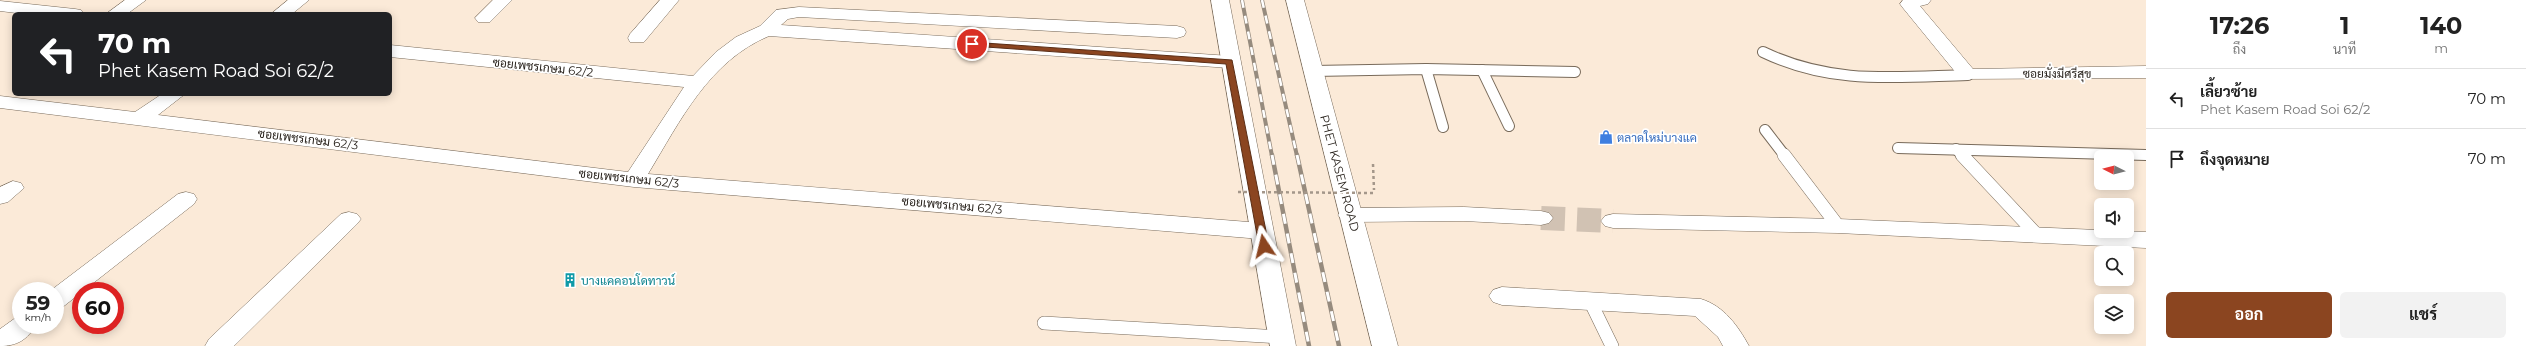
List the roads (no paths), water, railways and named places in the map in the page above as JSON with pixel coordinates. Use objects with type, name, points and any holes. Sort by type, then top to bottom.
[{"type":"street","points":[[117,12],[137,0]]},
{"type":"street","points":[[283,12],[300,0]]},
{"type":"street","points":[[484,18],[503,0]]},
{"type":"street","points":[[637,38],[670,0]]},
{"type":"street","points":[[1220,0],[1230,62],[1282,342]]},
{"type":"street","name":"PHET KASEM ROAD","points":[[1295,0],[1385,346]]},
{"type":"street","points":[[1922,0],[1909,4],[1968,75]]},
{"type":"street","points":[[0,6],[56,12]]},
{"type":"street","points":[[634,180],[697,82],[715,62],[739,43],[767,30],[779,17],[787,12],[1177,32]]},
{"type":"street","points":[[840,34],[848,15]]},
{"type":"street","points":[[927,41],[935,19]]},
{"type":"street","points":[[767,30],[1230,62]]},
{"type":"street","name":"ซอยเพชรเกษม 62/2","points":[[392,51],[697,82]]},
{"type":"street","name":"ซอยมั่งมีศรีสุข","points":[[1968,75],[2146,72]]},
{"type":"street","points":[[139,119],[172,96]]},
{"type":"street","name":"ซอยเพชรเกษม 62/3","points":[[0,102],[634,180],[1261,231]]},
{"type":"street","points":[[64,293],[186,199]]},
{"type":"street","points":[[1350,215],[1464,214],[1541,218]]},
{"type":"street","points":[[218,346],[349,219]]},
{"type":"street","points":[[1612,221],[1838,226],[2146,240]]},
{"type":"street","points":[[1502,296],[1701,308],[1728,331],[1736,346]]},
{"type":"street","points":[[0,343],[12,334]]},
{"type":"lane","points":[[1763,52],[1779,61],[1812,72],[1849,77],[1968,75]]},
{"type":"lane","points":[[1313,71],[1426,69],[1575,72]]},
{"type":"lane","points":[[1426,69],[1443,127]]},
{"type":"lane","points":[[1482,70],[1509,126]]},
{"type":"lane","points":[[1765,130],[1838,226]]},
{"type":"lane","points":[[1898,148],[2146,155]]},
{"type":"lane","points":[[1956,150],[2037,236]]},
{"type":"lane","points":[[1590,301],[1612,346]]},
{"type":"lane","points":[[1044,323],[1282,342]]},
{"type":"tunnel","points":[[1541,218],[1613,221]]},
{"type":"railway","points":[[1242,0],[1272,156]]},
{"type":"railway","points":[[1262,0],[1297,156]]},
{"type":"railway","points":[[1272,155],[1309,346]]},
{"type":"railway","points":[[1297,155],[1339,346]]},
{"type":"place","name":"ตลาดใหม่บางแค","points":[[1606,137]]},
{"type":"place","name":"บางแคคอนโดทาวน์","points":[[570,280]]}]
